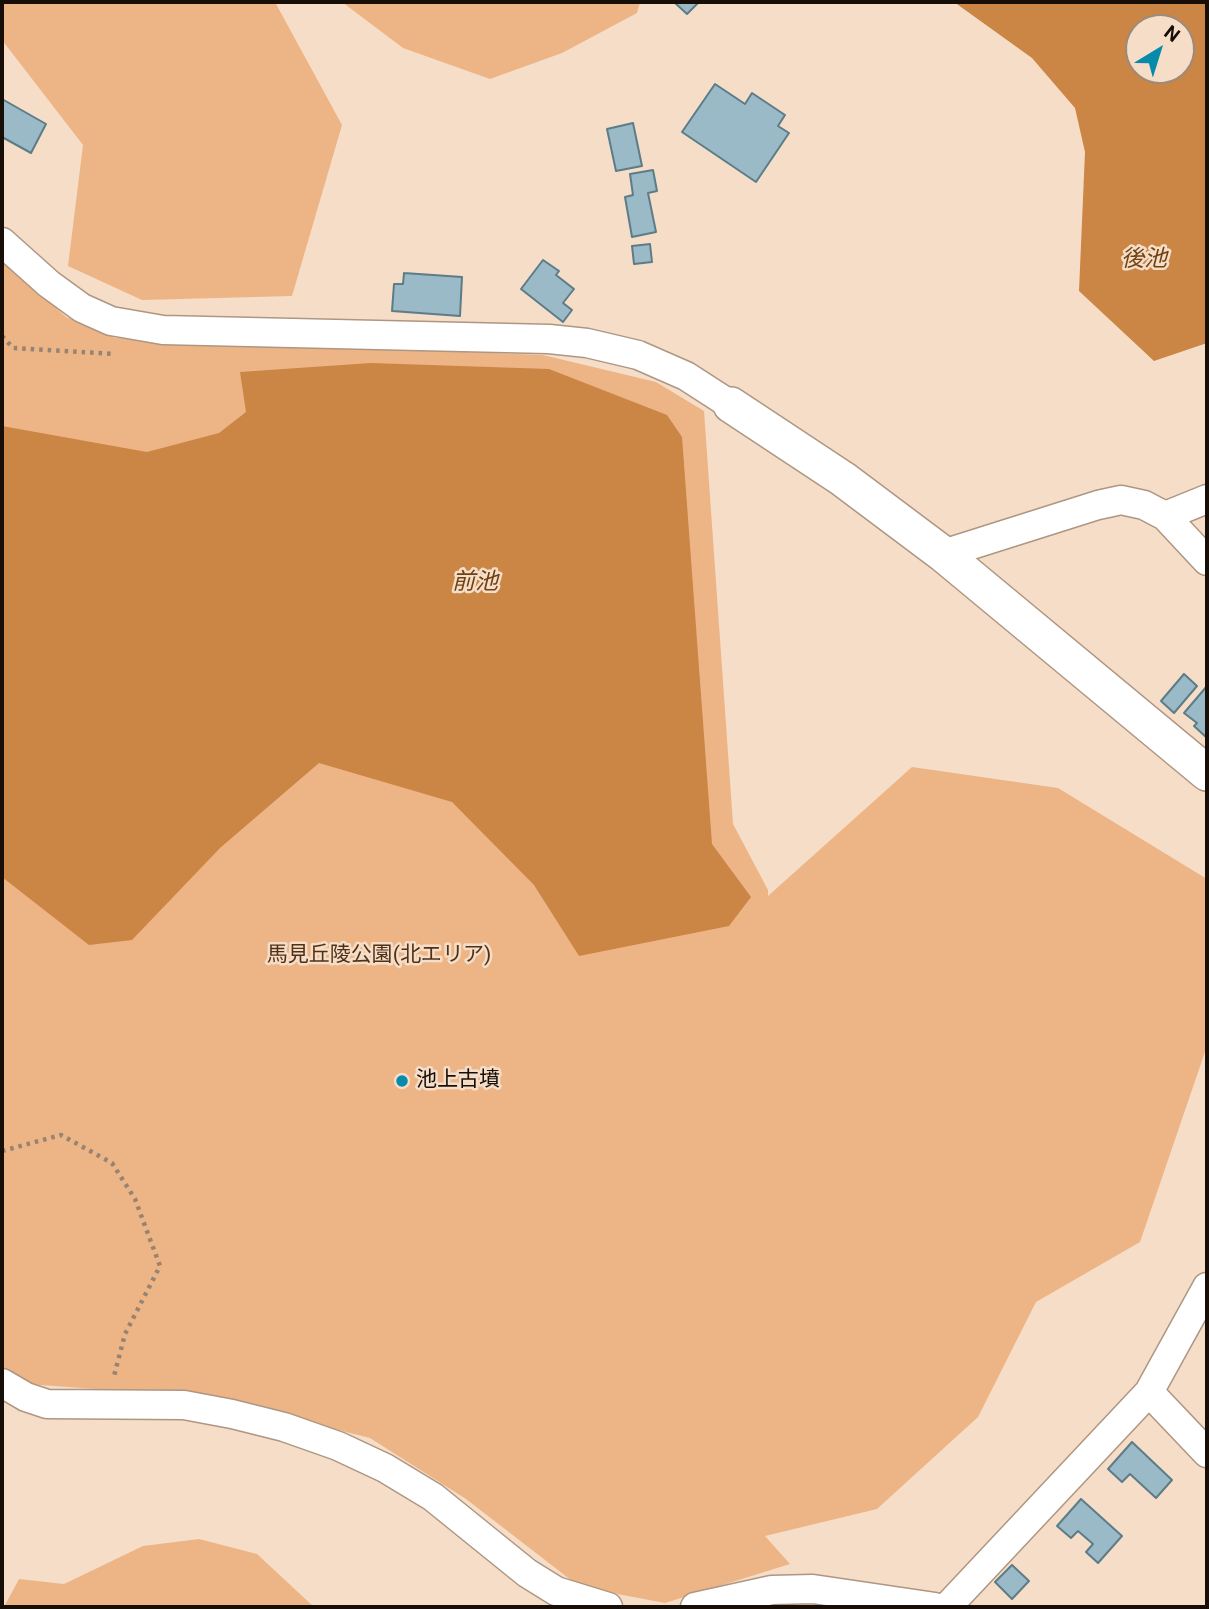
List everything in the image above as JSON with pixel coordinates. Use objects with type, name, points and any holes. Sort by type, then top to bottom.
[{"type":"street","points":[[2,242],[49,285],[82,308],[111,321],[163,330],[549,339],[587,343],[638,355],[686,376],[844,479],[943,554],[1207,773]]},
{"type":"street","points":[[1165,516],[1207,499]]},
{"type":"street","points":[[943,554],[1121,500],[1144,505],[1165,516],[1207,561]]},
{"type":"street","points":[[947,1607],[1149,1392],[1207,1287]]},
{"type":"street","points":[[2,1383],[26,1397],[47,1404],[184,1405],[284,1427],[338,1446],[385,1468],[433,1497],[527,1573],[555,1591],[608,1607]]},
{"type":"street","points":[[1149,1392],[1207,1453]]},
{"type":"street","points":[[695,1607],[772,1590],[813,1589],[935,1607]]},
{"type":"path","points":[[2,337],[13,348],[122,355]]},
{"type":"path","points":[[2,1151],[61,1135],[112,1163],[135,1199],[160,1266],[125,1334],[106,1404]]},
{"type":"green space","points":[[2,2],[275,2],[342,125],[292,296],[142,300],[68,266],[83,145],[2,40]]},
{"type":"green space","points":[[342,2],[640,2],[637,13],[562,53],[490,79],[403,48]]},
{"type":"green space","name":"馬見丘陵公園(北エリア)","points":[[2,260],[66,317],[115,338],[543,355],[656,382],[704,411],[733,824],[768,890],[768,896],[912,767],[1058,788],[1207,879],[1207,1046],[1140,1242],[1036,1302],[978,1417],[877,1509],[765,1536],[790,1564],[665,1603],[580,1587],[466,1499],[370,1438],[207,1397],[26,1384],[2,1367]]},
{"type":"green space","points":[[199,1539],[257,1554],[314,1607],[4,1607],[19,1579],[64,1584],[143,1546]]},
{"type":"water","name":"後池","points":[[954,2],[1207,2],[1207,343],[1154,361],[1079,291],[1085,152],[1075,108],[1032,58]]},
{"type":"water","name":"前池","points":[[371,363],[549,369],[667,415],[682,437],[712,844],[751,897],[729,926],[579,956],[534,885],[452,802],[319,763],[220,848],[132,940],[89,945],[2,877],[2,426],[147,452],[219,433],[246,412],[240,372]]},
{"type":"building","points":[[674,2],[699,2],[687,14]]},
{"type":"building","points":[[715,84],[745,104],[752,93],[785,115],[778,126],[789,133],[756,182],[682,132]]},
{"type":"building","points":[[2,99],[46,124],[31,153],[2,137]]},
{"type":"building","points":[[633,123],[642,166],[616,171],[607,129]]},
{"type":"building","points":[[653,170],[657,191],[648,193],[656,232],[632,237],[625,197],[633,195],[630,174]]},
{"type":"building","points":[[650,244],[652,262],[634,264],[632,246]]},
{"type":"building","points":[[543,260],[559,271],[556,275],[574,289],[563,303],[572,310],[563,322],[521,289]]},
{"type":"building","points":[[404,273],[462,277],[460,316],[392,311],[394,284],[403,284]]},
{"type":"building","points":[[1184,674],[1197,686],[1174,713],[1161,701]]},
{"type":"building","points":[[1207,686],[1207,738],[1194,726],[1197,723],[1184,713]]},
{"type":"building","points":[[1132,1442],[1172,1480],[1156,1498],[1130,1474],[1122,1482],[1108,1469]]},
{"type":"building","points":[[1081,1499],[1122,1536],[1098,1563],[1086,1552],[1093,1544],[1078,1531],[1071,1538],[1057,1526]]},
{"type":"building","points":[[1012,1565],[1029,1581],[1012,1599],[995,1582]]},
{"type":"place","name":"池上古墳","points":[[402,1081]]}]
